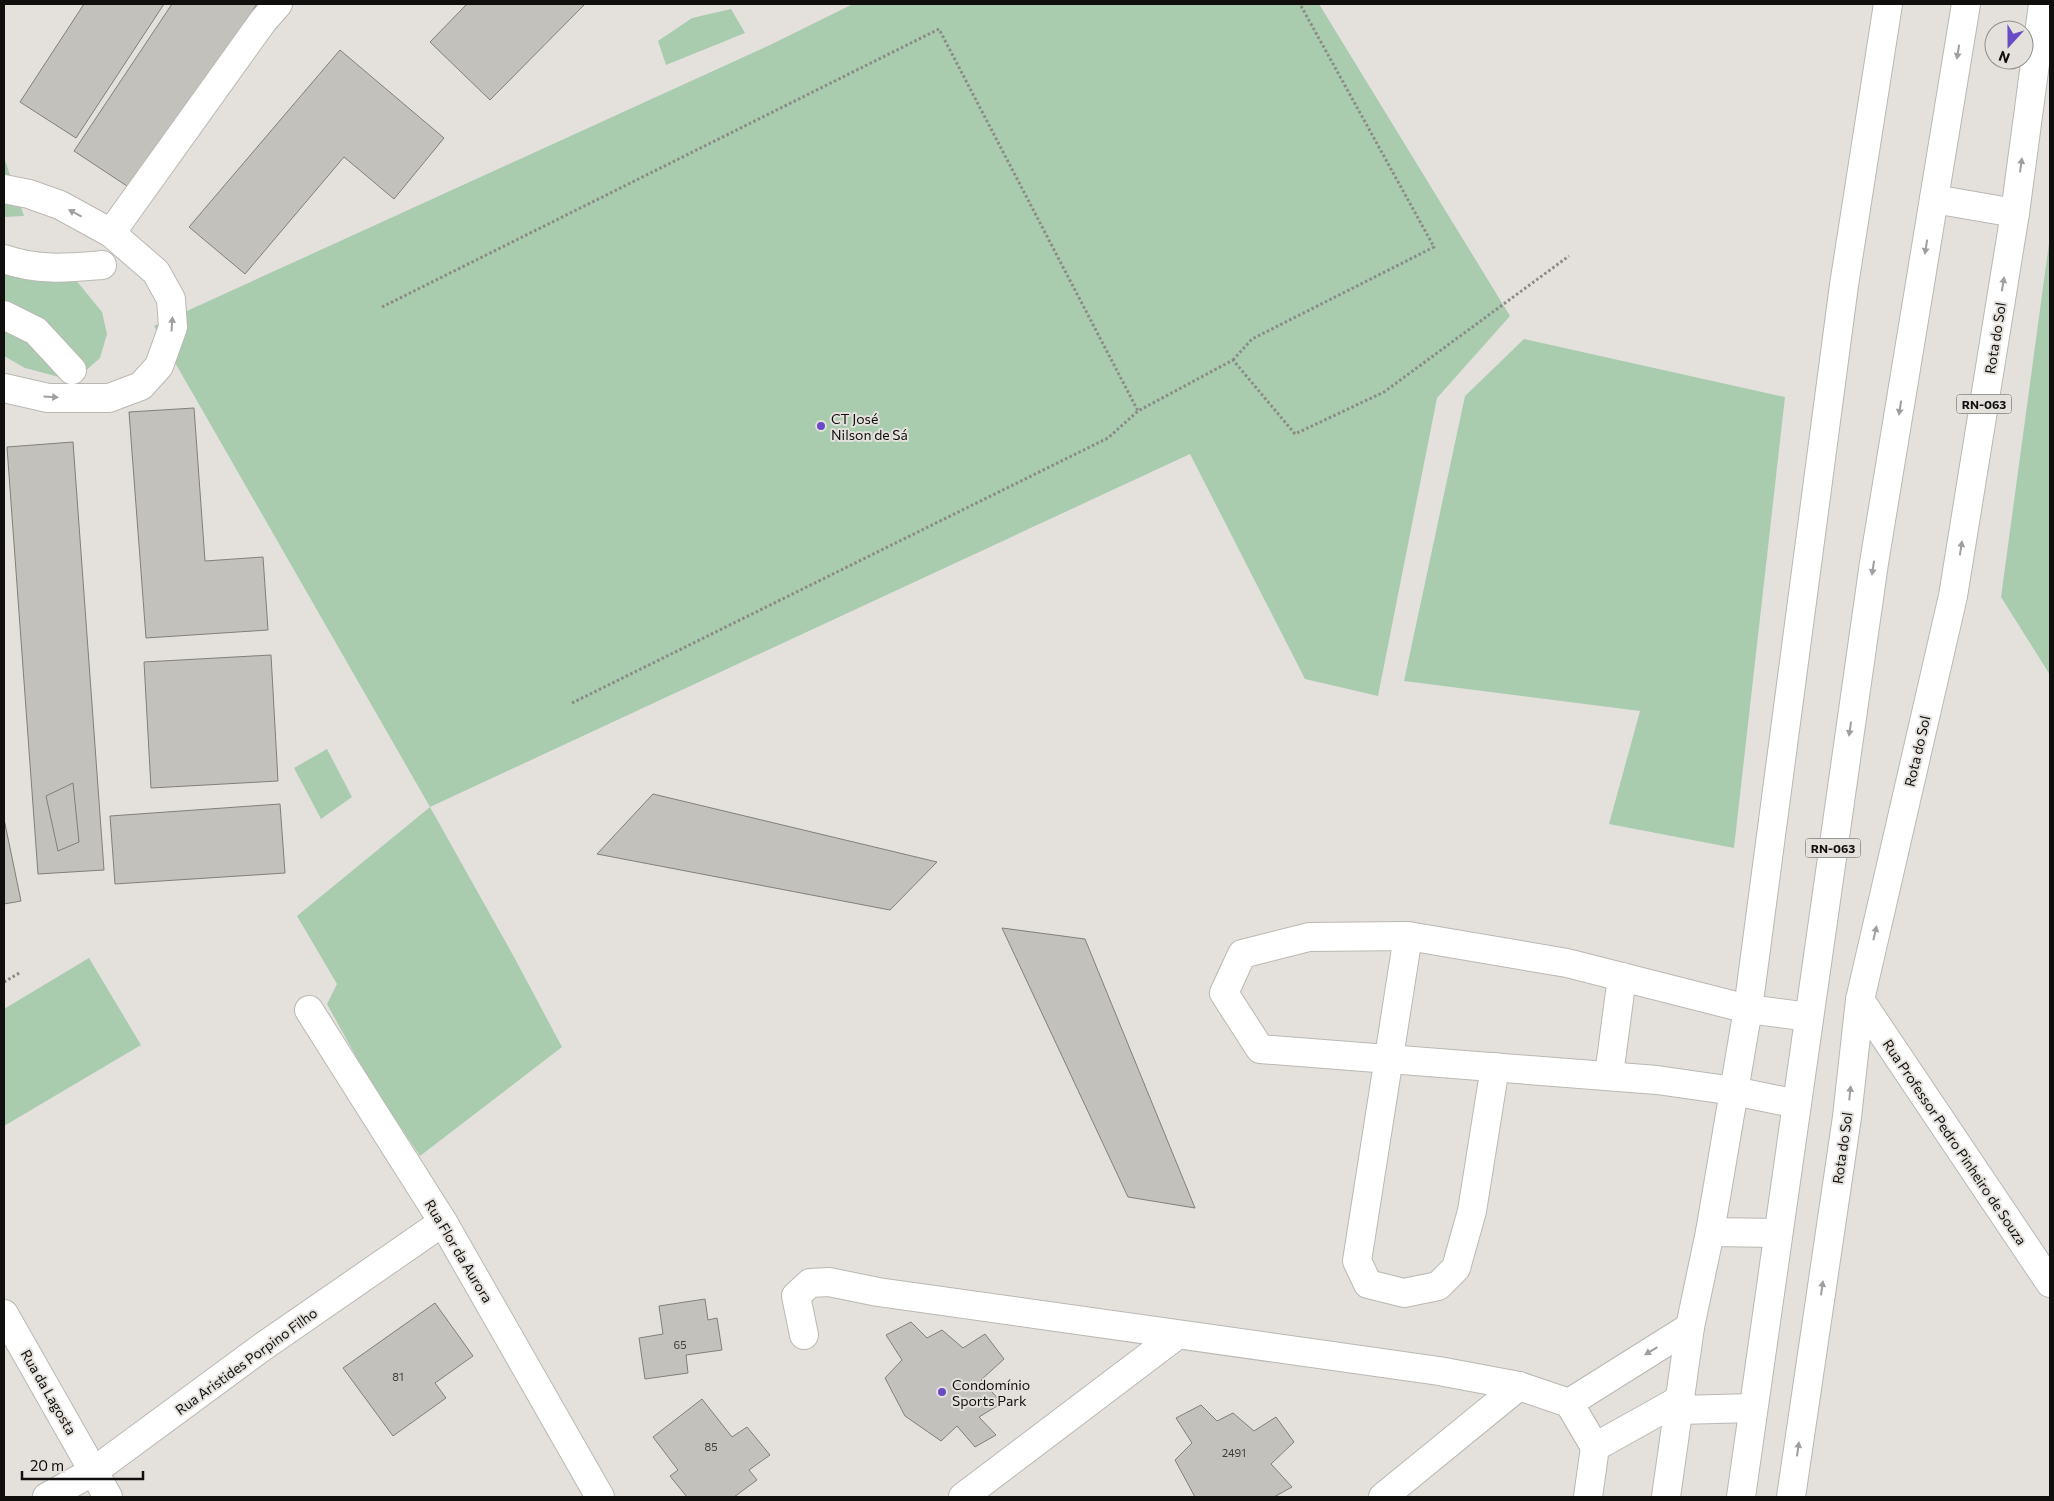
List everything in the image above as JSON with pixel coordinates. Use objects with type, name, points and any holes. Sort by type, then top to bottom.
[{"type":"main road","points":[[111,233],[278,4]]},
{"type":"main road","points":[[1666,1497],[1690,1327],[1710,1232],[1748,1009],[1842,295],[1888,4]]},
{"type":"main road","name":"RN-063","points":[[1740,1497],[1874,562],[1966,4]]},
{"type":"main road","name":"Rota do Sol","points":[[1791,1497],[1847,1117],[1860,1000],[1953,596],[2015,213],[2043,4]]},
{"type":"main road","points":[[4,189],[29,194],[60,205],[111,233],[156,272],[171,299],[173,327],[159,366],[141,386],[109,398],[48,398],[4,388]]},
{"type":"main road","points":[[1934,199],[2015,213]]},
{"type":"main road","points":[[4,259],[20,265],[53,270],[102,265]]},
{"type":"main road","points":[[4,315],[36,331],[72,370]]},
{"type":"main road","points":[[1797,1104],[1734,1091],[1657,1080],[1260,1049],[1224,994],[1242,954],[1309,937],[1408,936],[1567,963],[1748,1009],[1809,1017]]},
{"type":"main road","points":[[1408,936],[1357,1261],[1368,1284],[1404,1293],[1438,1286],[1456,1268],[1472,1211],[1495,1067]]},
{"type":"main road","points":[[1609,1076],[1622,977]]},
{"type":"main road","name":"Rua Professor Pedro Pinheiro de Souza","points":[[1860,1000],[2050,1283]]},
{"type":"main road","name":"Rua Flor da Aurora","points":[[309,1010],[443,1222],[600,1497]]},
{"type":"main road","name":"Rua Aristides Porpino Filho","points":[[47,1497],[94,1471],[261,1348],[443,1222]]},
{"type":"main road","points":[[1710,1232],[1778,1234]]},
{"type":"main road","points":[[804,1335],[796,1296],[810,1283],[829,1282],[878,1292],[1440,1371],[1518,1386],[1569,1403],[1595,1448],[1588,1497]]},
{"type":"main road","name":"Rua da Lagosta","points":[[4,1314],[108,1497]]},
{"type":"main road","points":[[1569,1403],[1690,1327]]},
{"type":"main road","points":[[963,1497],[1177,1335]]},
{"type":"main road","points":[[1383,1497],[1518,1386]]},
{"type":"main road","points":[[1595,1448],[1635,1425],[1680,1405],[1753,1408]]},
{"type":"path","points":[[572,703],[1108,438],[1138,411],[1233,360],[1252,339],[1434,247],[1300,4]]},
{"type":"path","points":[[382,307],[939,30],[1138,411]]},
{"type":"path","points":[[1233,360],[1295,434],[1384,392],[1569,256]]},
{"type":"path","points":[[4,982],[21,972]]},
{"type":"green space","name":"CT José Nilson de Sá","points":[[853,4],[1319,4],[1510,316],[1437,398],[1378,696],[1305,679],[1190,454],[430,807],[154,326],[772,44]]},
{"type":"green space","points":[[731,9],[745,33],[666,65],[658,41],[692,18]]},
{"type":"green space","points":[[5,160],[24,216],[4,217]]},
{"type":"green space","points":[[2050,236],[2050,675],[2001,597]]},
{"type":"green space","points":[[4,263],[75,279],[102,312],[107,334],[100,358],[74,381],[25,368],[4,356]]},
{"type":"green space","points":[[1524,339],[1785,397],[1734,848],[1609,824],[1640,711],[1404,681],[1465,396]]},
{"type":"green space","points":[[327,749],[352,797],[321,819],[294,768]]},
{"type":"green space","points":[[430,807],[562,1047],[420,1156],[368,1078],[327,1004],[337,984],[297,916]]},
{"type":"green space","points":[[89,958],[141,1045],[4,1126],[4,1009]]},
{"type":"building","points":[[84,4],[164,4],[76,138],[20,102]]},
{"type":"building","points":[[172,4],[257,4],[133,190],[74,151]]},
{"type":"building","points":[[467,4],[585,4],[490,100],[430,42]]},
{"type":"building","points":[[340,50],[444,138],[394,199],[344,157],[245,274],[189,227]]},
{"type":"building","points":[[194,408],[205,561],[263,557],[268,630],[146,638],[129,412]]},
{"type":"building","points":[[73,442],[104,870],[38,874],[7,447]]},
{"type":"building","points":[[271,655],[278,781],[151,788],[144,662]]},
{"type":"building","points":[[73,783],[79,842],[58,851],[46,796]]},
{"type":"building","points":[[653,794],[937,862],[890,910],[597,854]]},
{"type":"building","points":[[280,804],[285,873],[115,884],[110,816]]},
{"type":"building","points":[[4,819],[21,901],[4,904]]},
{"type":"building","points":[[1002,928],[1085,939],[1195,1208],[1128,1197]]},
{"type":"building","points":[[705,1299],[708,1320],[717,1318],[722,1350],[686,1355],[688,1373],[645,1379],[639,1338],[663,1334],[659,1306]]},
{"type":"building","points":[[435,1303],[473,1356],[435,1383],[446,1398],[393,1436],[343,1368]]},
{"type":"building","name":"Condomínio Sports Park","points":[[911,1322],[927,1338],[942,1330],[963,1348],[985,1334],[1004,1359],[981,1380],[1002,1403],[979,1417],[996,1435],[975,1447],[957,1426],[941,1441],[905,1416],[885,1378],[902,1360],[886,1335]]},
{"type":"building","points":[[702,1399],[732,1437],[747,1427],[770,1455],[749,1470],[757,1480],[734,1497],[687,1497],[670,1476],[678,1470],[653,1437]]},
{"type":"building","points":[[1201,1405],[1217,1421],[1233,1413],[1254,1431],[1276,1417],[1294,1442],[1271,1464],[1292,1487],[1274,1497],[1195,1497],[1175,1460],[1192,1443],[1176,1418]]},
{"type":"place","name":"CT José Nilson de Sá","points":[[821,426]]},
{"type":"place","name":"Condomínio Sports Park","points":[[942,1392]]}]
